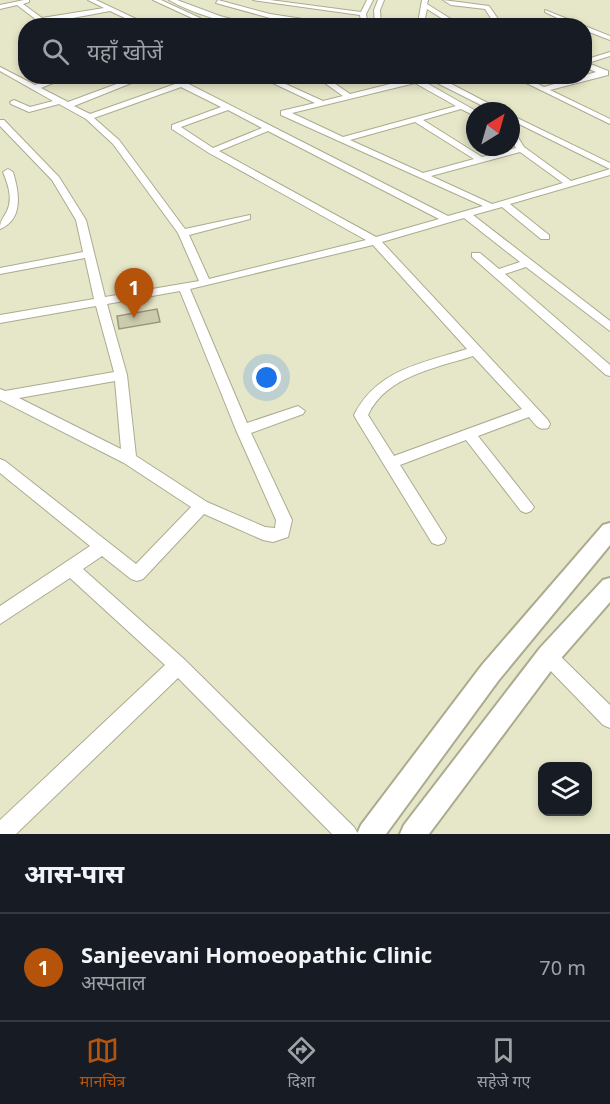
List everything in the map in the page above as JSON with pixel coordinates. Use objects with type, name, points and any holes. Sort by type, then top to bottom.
[{"type":"street","points":[[0,7],[30,0]]},
{"type":"street","points":[[94,1],[107,0]]},
{"type":"street","points":[[156,0],[197,18]]},
{"type":"street","points":[[172,0],[223,18]]},
{"type":"street","points":[[256,0],[302,8],[363,14]]},
{"type":"street","points":[[293,18],[312,0],[344,4],[374,2]]},
{"type":"street","points":[[94,1],[131,18]]},
{"type":"street","points":[[191,8],[218,1],[275,18]]},
{"type":"street","points":[[248,11],[267,1]]},
{"type":"street","points":[[363,14],[374,2]]},
{"type":"street","points":[[374,2],[377,18]]},
{"type":"street","points":[[425,2],[434,2]]},
{"type":"street","points":[[425,2],[449,18]]},
{"type":"street","points":[[422,18],[425,2]]},
{"type":"street","points":[[446,2],[487,7],[495,18]]},
{"type":"street","points":[[18,3],[37,18]]},
{"type":"street","points":[[330,18],[344,4]]},
{"type":"street","points":[[69,18],[111,9]]},
{"type":"street","points":[[547,11],[562,18]]},
{"type":"street","points":[[363,14],[364,18]]},
{"type":"street","points":[[592,30],[610,38]]},
{"type":"street","points":[[592,60],[610,54]]},
{"type":"street","points":[[592,66],[607,74]]},
{"type":"street","points":[[1,69],[18,78]]},
{"type":"street","points":[[592,78],[607,74]]},
{"type":"street","points":[[30,84],[89,117],[116,142],[183,233],[206,283]]},
{"type":"street","points":[[36,87],[45,84]]},
{"type":"street","points":[[14,102],[29,110],[64,103],[122,84]]},
{"type":"street","points":[[89,117],[181,84],[448,220]]},
{"type":"street","points":[[279,84],[321,103]]},
{"type":"street","points":[[330,84],[348,96]]},
{"type":"street","points":[[391,84],[284,113],[492,207]]},
{"type":"street","points":[[422,84],[466,110]]},
{"type":"street","points":[[443,84],[480,102]]},
{"type":"street","points":[[531,84],[610,122]]},
{"type":"street","points":[[543,90],[567,84]]},
{"type":"street","points":[[340,140],[461,107]]},
{"type":"street","points":[[227,108],[175,127],[212,151],[375,241],[543,424]]},
{"type":"street","points":[[416,119],[481,160]]},
{"type":"street","points":[[520,121],[610,165]]},
{"type":"street","points":[[1,122],[56,179],[81,220],[100,301],[122,375],[129,459]]},
{"type":"street","points":[[212,151],[267,129]]},
{"type":"street","points":[[421,176],[521,149],[570,184]]},
{"type":"street","points":[[0,226],[9,218],[16,195],[8,172]]},
{"type":"street","points":[[0,319],[206,283],[375,241],[570,184],[607,176]]},
{"type":"street","points":[[504,204],[545,237]]},
{"type":"street","points":[[466,215],[610,327]]},
{"type":"street","points":[[183,233],[247,217]]},
{"type":"street","points":[[0,271],[90,254]]},
{"type":"street","points":[[476,255],[610,372]]},
{"type":"street","points":[[497,273],[529,263]]},
{"type":"street","points":[[1,395],[129,459],[202,506],[262,533],[273,535],[282,532],[284,520],[243,430],[184,287]]},
{"type":"street","points":[[438,538],[361,415],[370,395],[392,380],[476,351]]},
{"type":"street","points":[[1,395],[122,375]]},
{"type":"street","points":[[243,430],[298,411]]},
{"type":"street","points":[[392,462],[532,411]]},
{"type":"street","points":[[469,434],[526,507]]},
{"type":"street","points":[[0,465],[137,574],[202,506]]},
{"type":"street","points":[[370,834],[490,673],[610,531]]},
{"type":"street","points":[[0,616],[102,547]]},
{"type":"street","points":[[71,568],[178,665],[347,834]]},
{"type":"street","points":[[413,834],[548,656],[610,587]]},
{"type":"street","points":[[548,656],[610,718]]},
{"type":"street","points":[[1,834],[178,665]]},
{"type":"building","points":[[157,309],[160,322],[119,329],[117,316]]},
{"type":"place","name":"Sanjeevani Homoeopathic Clinic","points":[[134,318]]}]
